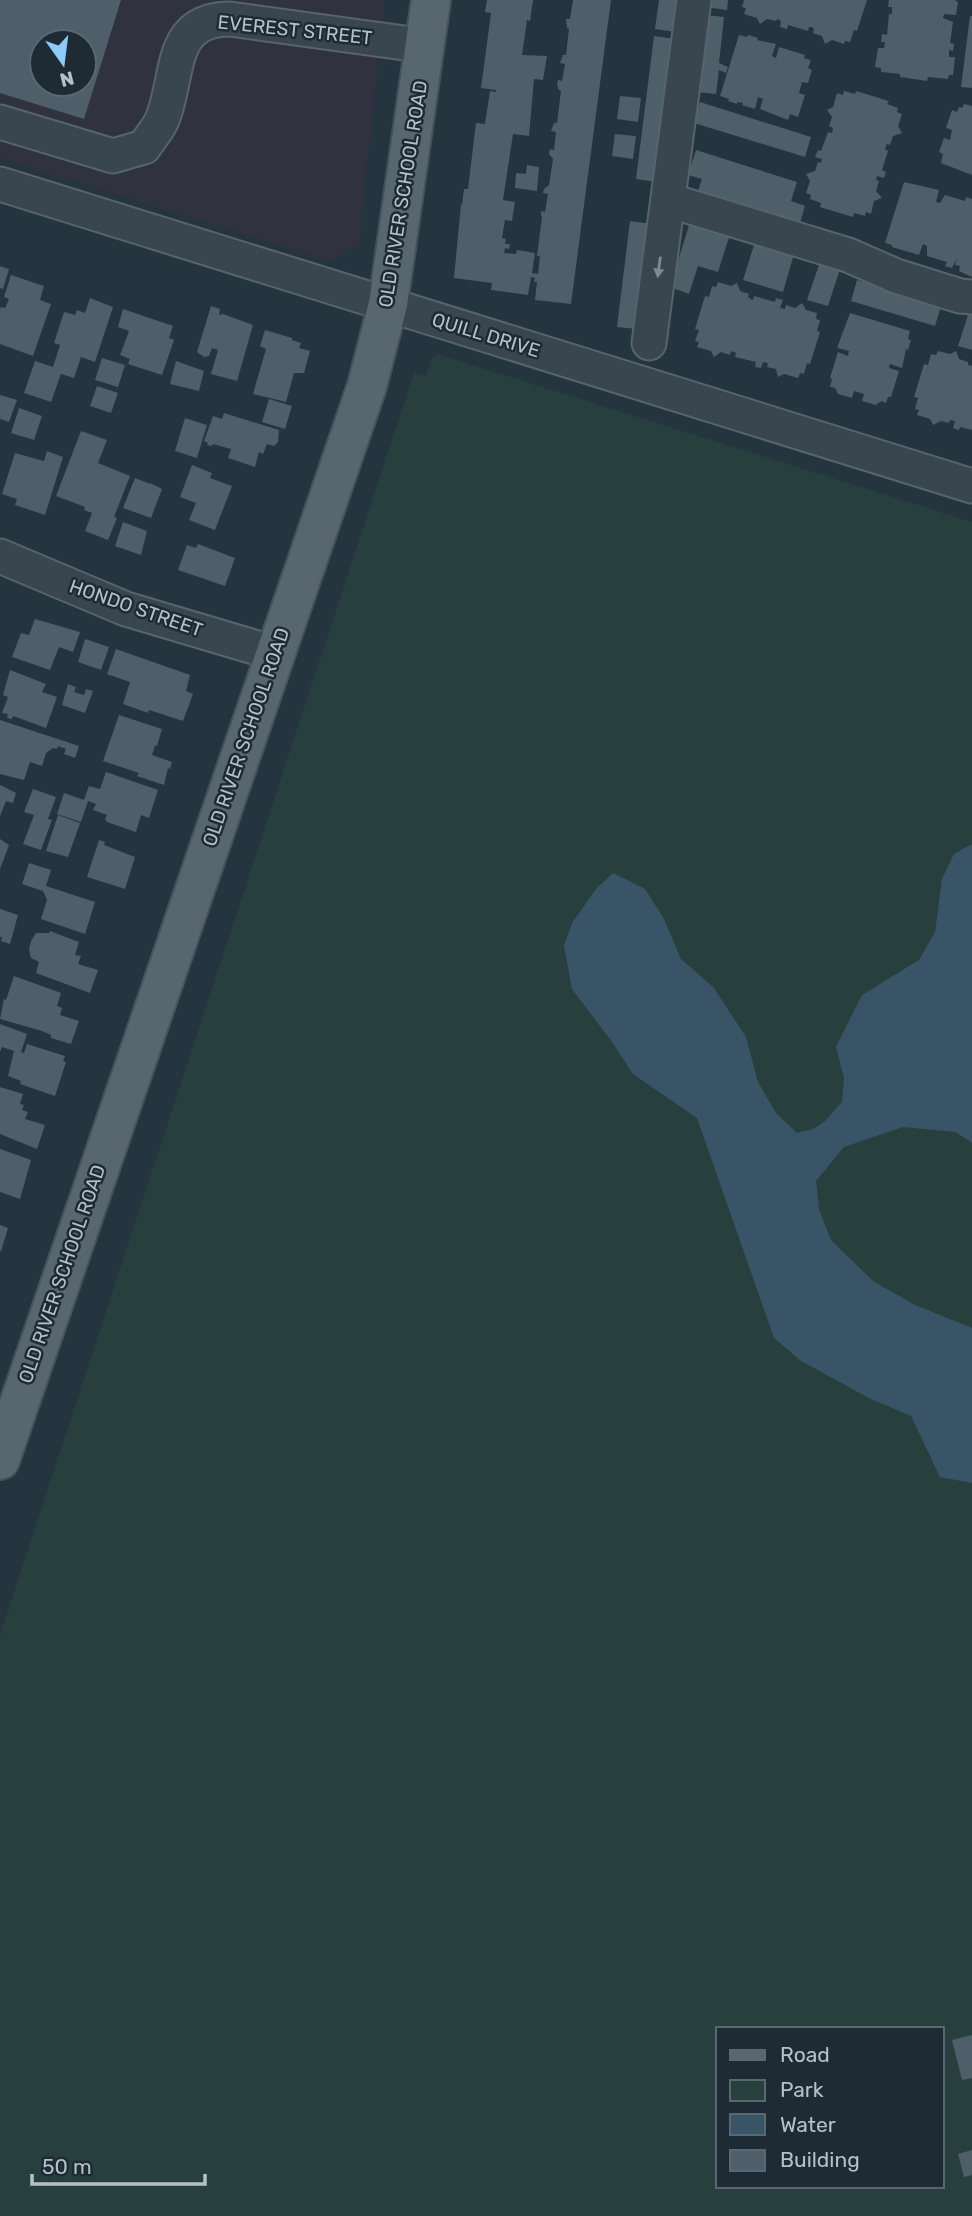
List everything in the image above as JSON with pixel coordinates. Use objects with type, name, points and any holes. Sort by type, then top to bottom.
[{"type":"main road","name":"OLD RIVER SCHOOL ROAD","points":[[0,1460],[367,386],[388,304],[431,0]]},
{"type":"street","points":[[649,343],[694,0]]},
{"type":"street","name":"EVEREST STREET","points":[[0,122],[113,156],[144,147],[162,120],[181,48],[189,34],[195,12],[215,19],[426,46]]},
{"type":"street","name":"QUILL DRIVE","points":[[0,184],[972,486]]},
{"type":"street","points":[[668,200],[848,255],[896,276],[960,296],[972,297]]},
{"type":"street","name":"HONDO STREET","points":[[0,556],[127,608],[274,653]]},
{"type":"shaded area","points":[[0,0],[385,0],[359,244],[331,261],[0,158]]},
{"type":"green space","points":[[437,354],[972,522],[972,2216],[0,2216],[0,1635],[414,373],[426,376],[432,358]]},
{"type":"water","points":[[972,844],[972,1143],[956,1132],[903,1127],[844,1147],[816,1181],[819,1209],[831,1240],[873,1281],[915,1305],[972,1328],[972,1483],[940,1477],[911,1416],[869,1398],[801,1361],[774,1338],[697,1118],[633,1074],[572,989],[564,946],[572,923],[596,889],[613,873],[645,889],[663,917],[681,959],[714,988],[746,1037],[758,1082],[776,1113],[797,1133],[813,1129],[824,1122],[842,1102],[844,1078],[836,1047],[862,995],[919,960],[935,932],[942,879],[954,854]]},
{"type":"building","points":[[0,0],[121,0],[98,74],[98,28],[28,28],[28,98],[91,98],[84,119],[0,93]]},
{"type":"building","points":[[487,0],[533,0],[522,55],[547,56],[543,80],[534,79],[529,136],[513,134],[503,200],[515,202],[512,221],[505,220],[502,238],[506,239],[505,244],[510,244],[504,253],[516,254],[517,250],[535,253],[532,273],[538,274],[541,211],[545,212],[548,194],[543,193],[549,185],[553,159],[549,154],[550,149],[554,150],[556,132],[551,131],[554,123],[557,123],[561,91],[557,85],[558,80],[562,81],[565,64],[560,63],[563,55],[566,55],[569,29],[566,19],[570,19],[573,0],[611,0],[571,304],[535,300],[537,282],[531,277],[528,295],[491,290],[492,283],[454,278],[461,204],[464,189],[468,189],[476,123],[485,124],[490,91],[496,92],[481,88],[491,13],[485,12]]},
{"type":"building","points":[[659,0],[680,0],[676,32],[655,29]]},
{"type":"building","points":[[706,0],[728,0],[727,10],[705,7]]},
{"type":"building","points":[[744,0],[867,0],[857,31],[854,30],[850,42],[845,41],[844,44],[832,40],[825,44],[822,36],[813,33],[812,27],[809,27],[808,31],[788,25],[787,29],[780,27],[781,21],[777,19],[767,19],[760,24],[757,18],[744,14]]},
{"type":"building","points":[[889,0],[958,2],[956,15],[944,14],[943,18],[953,22],[950,43],[954,44],[953,51],[949,50],[949,57],[955,57],[953,75],[949,75],[948,79],[928,77],[927,81],[900,77],[900,74],[881,72],[881,68],[875,67],[878,48],[884,48],[885,42],[881,42],[882,34],[887,35],[889,14],[892,14],[892,7],[888,7]]},
{"type":"building","points":[[705,15],[724,17],[719,63],[728,67],[726,73],[719,70],[716,94],[696,92]]},
{"type":"building","points":[[972,16],[972,88],[961,87]]},
{"type":"building","points":[[739,35],[748,35],[776,44],[772,56],[776,58],[779,47],[805,55],[804,58],[811,60],[808,68],[812,70],[808,83],[802,82],[799,93],[805,95],[798,117],[790,114],[788,120],[760,109],[763,99],[758,97],[755,109],[720,96]]},
{"type":"building","points":[[654,36],[676,39],[657,182],[636,179]]},
{"type":"building","points":[[844,91],[855,94],[856,91],[889,101],[887,104],[898,108],[897,112],[902,114],[898,126],[902,133],[893,136],[890,145],[887,144],[885,149],[888,151],[882,170],[886,172],[884,178],[877,176],[876,180],[879,181],[876,191],[882,198],[874,201],[871,214],[866,212],[865,216],[854,213],[853,217],[820,207],[821,203],[810,199],[811,195],[806,193],[810,181],[806,174],[815,171],[818,162],[821,163],[822,159],[815,157],[818,150],[821,151],[828,132],[832,133],[833,128],[829,126],[832,117],[827,110],[833,107],[837,93],[843,95]]},
{"type":"building","points":[[620,96],[641,98],[638,122],[617,119]]},
{"type":"building","points":[[700,102],[811,137],[805,157],[694,123]]},
{"type":"building","points":[[964,104],[972,106],[972,175],[941,163],[943,154],[939,152],[944,138],[950,140],[952,130],[946,128],[952,110],[957,112]]},
{"type":"building","points":[[615,134],[636,136],[633,159],[612,156]]},
{"type":"building","points":[[696,150],[797,182],[791,201],[805,206],[799,226],[697,194],[702,179],[688,175]]},
{"type":"building","points":[[527,165],[539,167],[537,191],[515,188],[516,173],[526,174]]},
{"type":"building","points":[[904,182],[939,190],[936,202],[940,203],[945,195],[965,201],[966,197],[972,199],[972,277],[959,271],[960,266],[955,265],[957,258],[952,268],[945,266],[947,262],[927,256],[927,246],[923,244],[919,255],[885,243]]},
{"type":"building","points":[[630,221],[652,224],[638,329],[617,327]]},
{"type":"building","points":[[690,222],[730,234],[718,272],[698,266],[689,294],[670,287]]},
{"type":"building","points":[[755,242],[794,254],[783,292],[743,280]]},
{"type":"building","points":[[820,262],[840,269],[828,306],[807,300]]},
{"type":"building","points":[[0,266],[9,269],[3,289],[0,288]]},
{"type":"building","points":[[11,275],[44,286],[40,300],[51,304],[33,356],[0,344],[0,309],[5,308],[9,299],[4,297]]},
{"type":"building","points":[[857,280],[941,306],[935,326],[851,301]]},
{"type":"building","points":[[718,282],[731,286],[737,283],[740,291],[749,294],[748,297],[753,300],[754,296],[775,302],[776,298],[783,300],[780,308],[785,309],[786,305],[795,308],[802,303],[806,310],[817,313],[816,319],[820,320],[817,331],[820,332],[804,374],[800,373],[798,378],[784,374],[778,377],[776,369],[767,367],[768,363],[763,362],[761,368],[755,367],[756,362],[735,357],[736,353],[731,351],[730,355],[721,352],[714,357],[711,351],[697,347],[699,342],[695,341],[699,330],[695,329],[705,296],[709,297],[712,286],[716,287]]},
{"type":"building","points":[[90,298],[113,307],[95,362],[81,357],[74,378],[61,374],[51,402],[24,393],[35,361],[53,367],[60,345],[54,343],[64,312],[75,315],[77,310],[85,313]]},
{"type":"building","points":[[211,306],[220,309],[219,315],[253,325],[237,381],[211,374],[218,350],[212,348],[209,356],[204,357],[197,352]]},
{"type":"building","points":[[123,309],[173,326],[169,338],[174,340],[162,375],[128,364],[130,359],[120,355],[129,331],[118,327]]},
{"type":"building","points":[[970,309],[972,310],[972,350],[958,346]]},
{"type":"building","points":[[850,313],[910,331],[908,339],[911,340],[902,368],[890,364],[889,368],[899,371],[891,397],[888,397],[886,403],[881,401],[876,405],[862,401],[864,394],[854,391],[852,398],[838,394],[835,388],[830,387],[838,352],[848,356],[849,351],[837,348]]},
{"type":"building","points":[[265,330],[292,338],[301,343],[299,348],[310,351],[304,373],[294,373],[286,402],[253,394],[266,349],[260,346]]},
{"type":"building","points":[[938,351],[950,354],[956,351],[959,359],[972,366],[972,430],[953,428],[955,421],[950,420],[949,423],[941,421],[933,425],[930,419],[917,415],[919,410],[915,409],[918,398],[914,397],[924,364],[928,365],[931,354],[936,355]]},
{"type":"building","points":[[102,358],[125,365],[118,387],[95,380]]},
{"type":"building","points":[[176,361],[204,371],[199,391],[170,384]]},
{"type":"building","points":[[97,386],[118,393],[111,413],[90,406]]},
{"type":"building","points":[[0,395],[17,400],[9,422],[0,419]]},
{"type":"building","points":[[269,399],[292,406],[285,429],[262,422]]},
{"type":"building","points":[[19,408],[42,416],[34,440],[11,433]]},
{"type":"building","points":[[224,413],[279,430],[278,442],[274,446],[267,444],[263,454],[259,452],[255,467],[228,458],[231,449],[207,445],[204,441],[213,416],[222,419]]},
{"type":"building","points":[[185,418],[207,425],[197,458],[175,451]]},
{"type":"building","points":[[81,431],[107,440],[98,463],[130,476],[108,540],[85,531],[92,513],[84,510],[85,507],[56,496]]},
{"type":"building","points":[[47,451],[63,457],[45,515],[15,505],[17,499],[2,494],[15,453],[44,461]]},
{"type":"building","points":[[192,465],[212,473],[210,478],[232,486],[215,530],[189,520],[196,503],[180,497]]},
{"type":"building","points":[[135,478],[162,489],[151,518],[123,508]]},
{"type":"building","points":[[123,522],[147,531],[141,555],[115,546]]},
{"type":"building","points":[[198,544],[235,558],[225,586],[178,570],[187,545],[196,548]]},
{"type":"building","points":[[35,619],[80,632],[73,652],[59,647],[50,670],[12,657],[21,633],[29,635]]},
{"type":"building","points":[[85,639],[109,647],[101,670],[78,662]]},
{"type":"building","points":[[116,649],[190,675],[186,691],[193,694],[183,721],[123,704],[130,682],[107,674]]},
{"type":"building","points":[[10,670],[46,684],[42,692],[57,697],[46,728],[13,716],[12,719],[7,718],[8,714],[2,713],[8,697],[3,695]]},
{"type":"building","points":[[68,684],[76,687],[74,692],[84,695],[86,689],[93,691],[85,713],[62,705]]},
{"type":"building","points":[[119,715],[162,729],[152,755],[172,762],[164,785],[103,761]]},
{"type":"building","points":[[0,720],[79,746],[75,758],[64,754],[66,749],[58,746],[46,753],[42,766],[30,762],[24,780],[0,774]]},
{"type":"building","points":[[106,772],[158,790],[149,818],[141,815],[136,832],[107,822],[107,815],[93,810],[96,804],[88,801],[81,822],[57,814],[64,793],[84,800],[89,786],[100,789]]},
{"type":"building","points":[[0,785],[16,793],[13,803],[6,801],[0,816]]},
{"type":"building","points":[[33,789],[56,797],[48,819],[52,820],[41,850],[23,844],[34,815],[24,812]]},
{"type":"building","points":[[58,815],[80,823],[68,857],[46,851]]},
{"type":"building","points":[[0,839],[9,845],[0,869]]},
{"type":"building","points":[[99,840],[105,842],[104,845],[135,857],[125,889],[87,877]]},
{"type":"building","points":[[29,863],[51,870],[46,886],[95,902],[85,934],[41,919],[47,900],[43,891],[22,884]]},
{"type":"building","points":[[0,909],[18,915],[10,944],[1,941]]},
{"type":"building","points":[[50,931],[79,942],[75,955],[81,956],[78,964],[98,970],[90,993],[36,973],[39,962],[31,958],[31,941],[36,933]]},
{"type":"building","points":[[14,976],[61,993],[57,1006],[62,1008],[60,1015],[79,1021],[71,1044],[51,1038],[51,1035],[42,1031],[0,1019],[4,999],[6,1000]]},
{"type":"building","points":[[0,1024],[27,1034],[21,1052],[24,1053],[27,1044],[65,1056],[63,1061],[66,1062],[55,1096],[20,1084],[21,1081],[8,1076],[14,1051],[2,1047],[0,1052]]},
{"type":"building","points":[[0,1087],[23,1094],[20,1104],[24,1105],[22,1110],[28,1112],[25,1119],[45,1125],[37,1149],[0,1134]]},
{"type":"building","points":[[0,1149],[31,1160],[20,1199],[0,1192]]},
{"type":"building","points":[[0,1225],[8,1228],[1,1251],[0,1251]]},
{"type":"building","points":[[972,2035],[972,2078],[962,2080],[952,2040]]},
{"type":"building","points":[[972,2150],[972,2175],[964,2177],[958,2154]]}]
